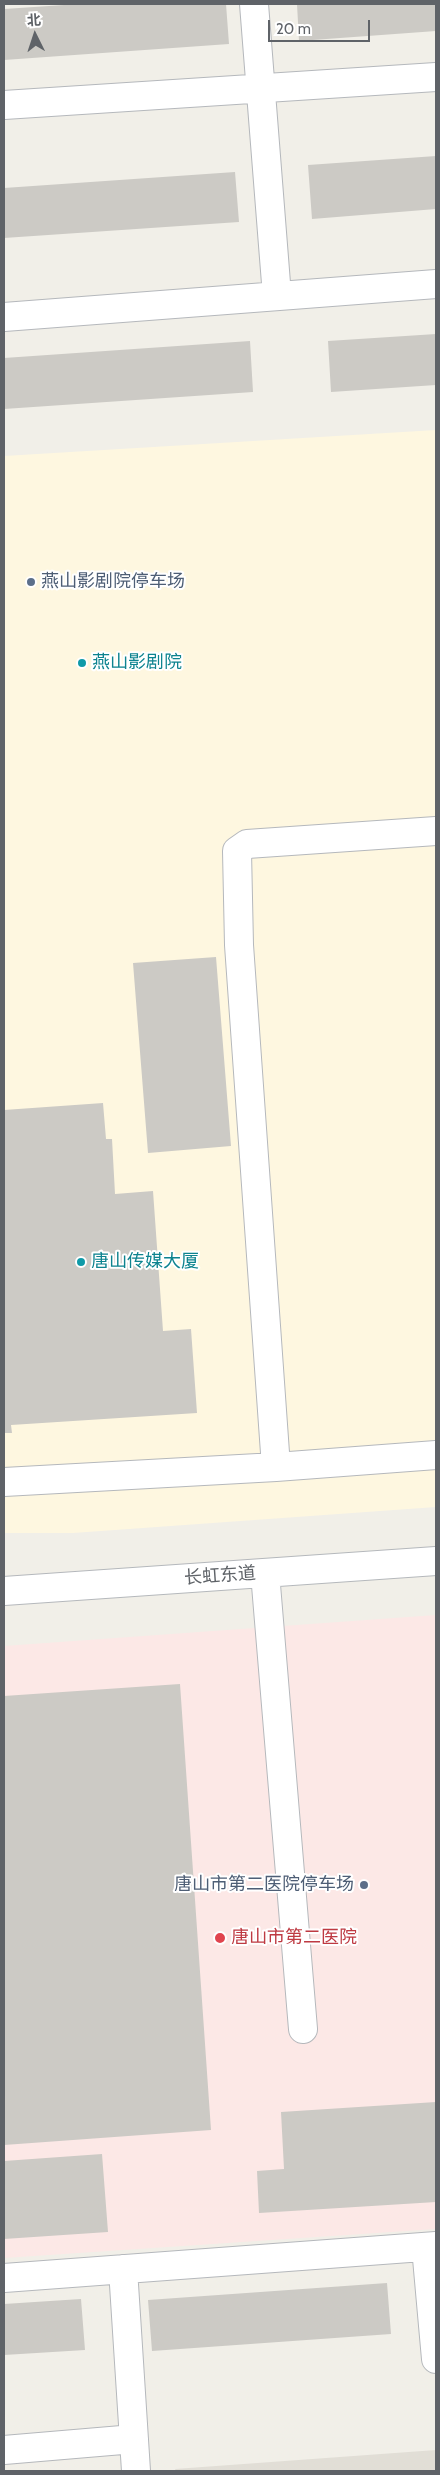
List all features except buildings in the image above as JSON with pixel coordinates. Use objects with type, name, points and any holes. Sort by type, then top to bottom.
[{"type":"street","points":[[254,4],[277,296]]},
{"type":"street","points":[[4,106],[436,77]]},
{"type":"street","points":[[4,317],[436,284]]},
{"type":"street","points":[[276,1467],[240,955],[237,851],[247,844],[436,831]]},
{"type":"street","points":[[4,1482],[276,1467],[436,1455]]},
{"type":"street","name":"长虹东道","points":[[4,1591],[436,1561]]},
{"type":"street","points":[[266,1573],[303,2028]]},
{"type":"street","points":[[4,2278],[431,2246],[436,2358]]},
{"type":"street","points":[[123,2269],[136,2471]]},
{"type":"street","points":[[4,2450],[134,2439]]},
{"type":"shaded area","points":[[436,430],[436,1507],[73,1533],[4,1533],[4,456]]},
{"type":"shaded area","name":"唐山市第二医院","points":[[436,1615],[436,2229],[4,2258],[4,1646]]},
{"type":"shaded area","points":[[436,2450],[436,2471],[176,2471],[175,2469]]},
{"type":"place","name":"燕山影剧院停车场","points":[[31,582]]},
{"type":"place","name":"燕山影剧院","points":[[82,663]]},
{"type":"place","name":"唐山传媒大厦","points":[[81,1262]]},
{"type":"place","name":"唐山市第二医院停车场","points":[[364,1885]]},
{"type":"place","name":"唐山市第二医院","points":[[220,1938]]}]
